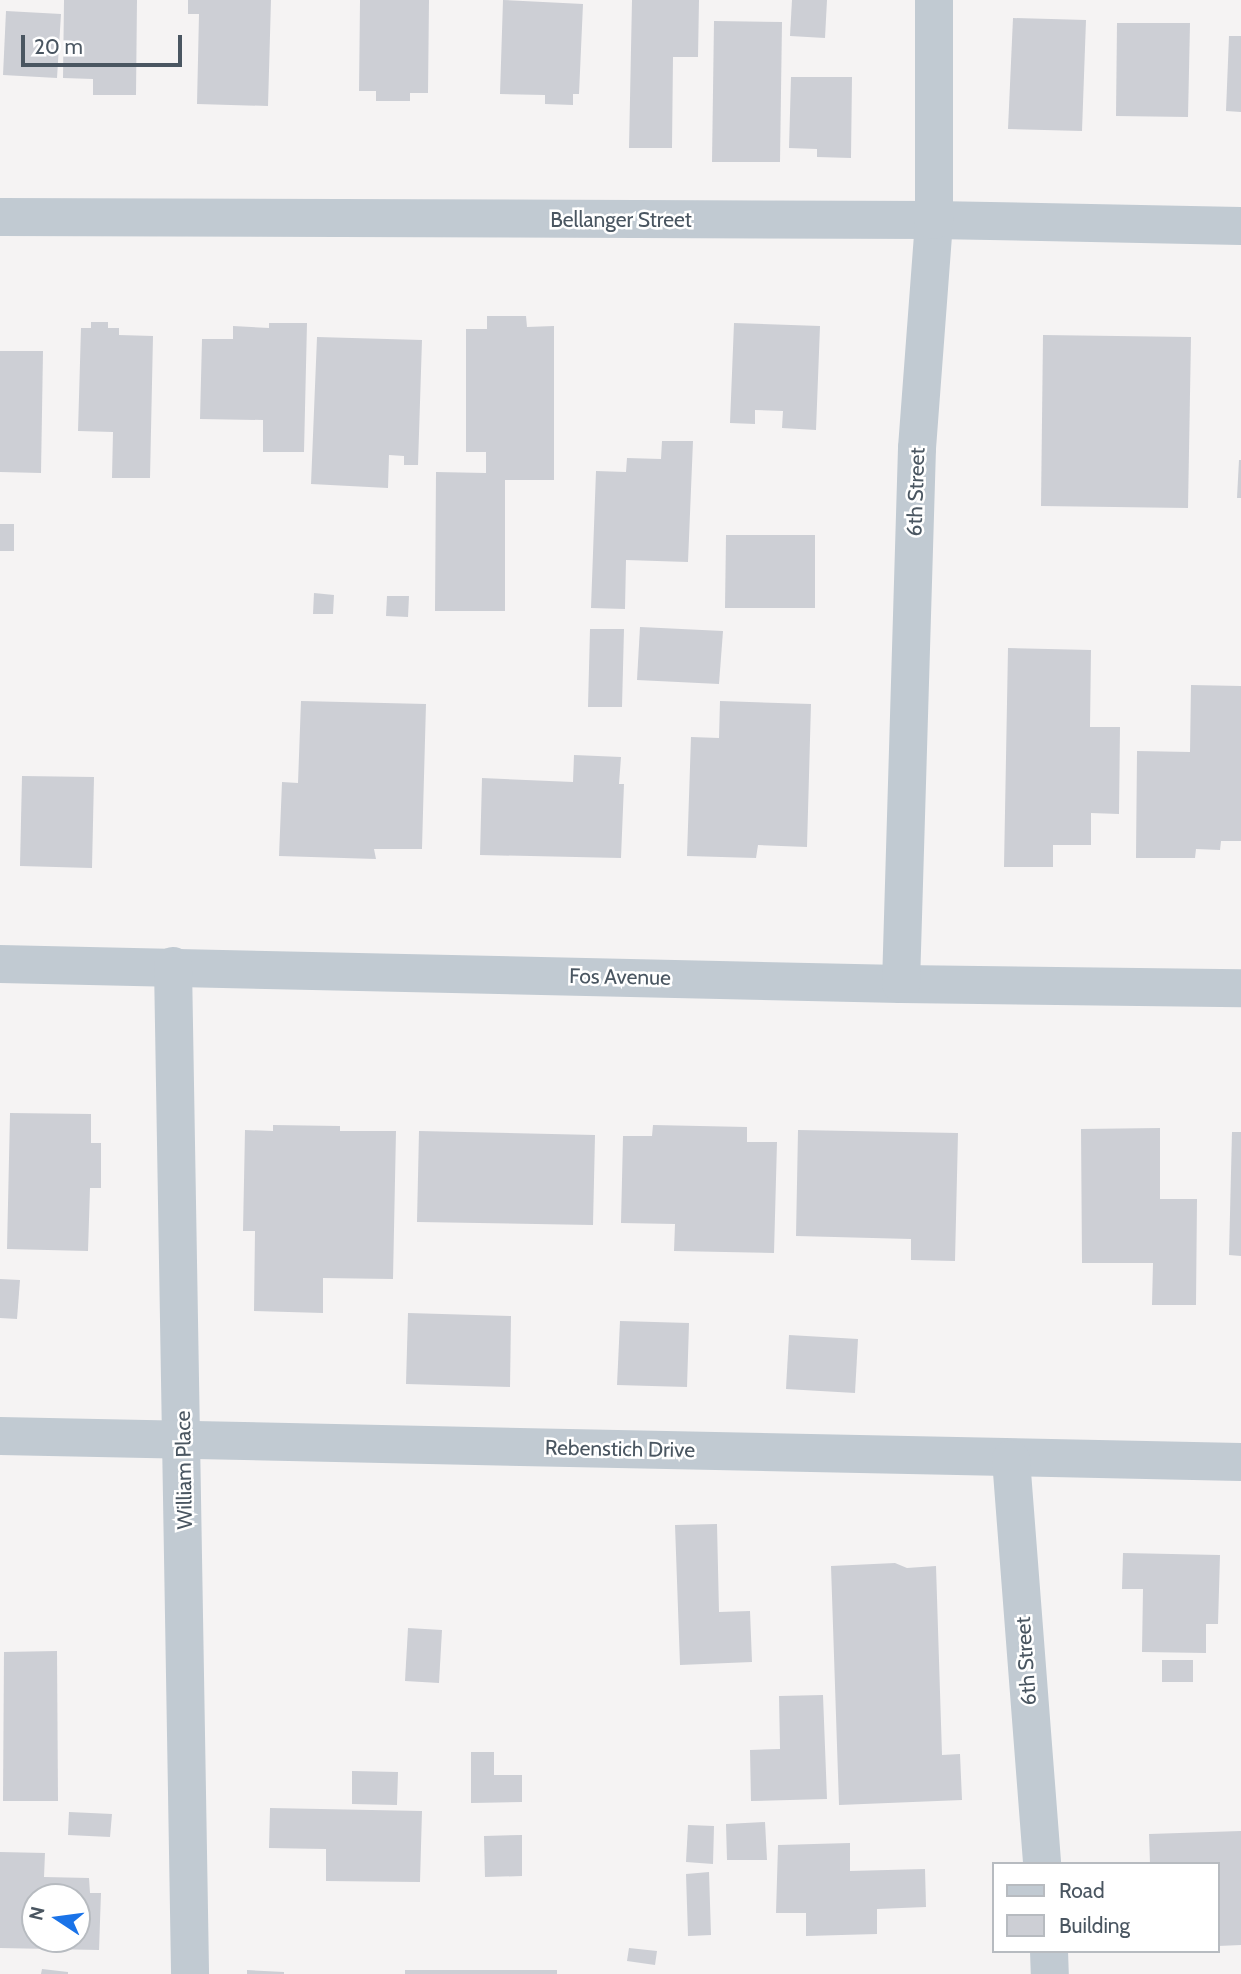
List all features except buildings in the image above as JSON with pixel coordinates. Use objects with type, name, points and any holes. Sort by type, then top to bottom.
[{"type":"street","name":"6th Street","points":[[901,984],[917,448],[934,220],[934,0]]},
{"type":"street","name":"Bellanger Street","points":[[0,217],[934,220],[1241,226]]},
{"type":"street","name":"Fos Avenue","points":[[0,964],[901,984],[1241,988]]},
{"type":"street","name":"William Place","points":[[173,966],[184,1439],[190,1974]]},
{"type":"street","name":"Rebenstich Drive","points":[[0,1436],[1241,1462]]},
{"type":"street","name":"6th Street","points":[[1011,1459],[1042,1862]]},
{"type":"street","points":[[1049,1953],[1050,1974]]}]
